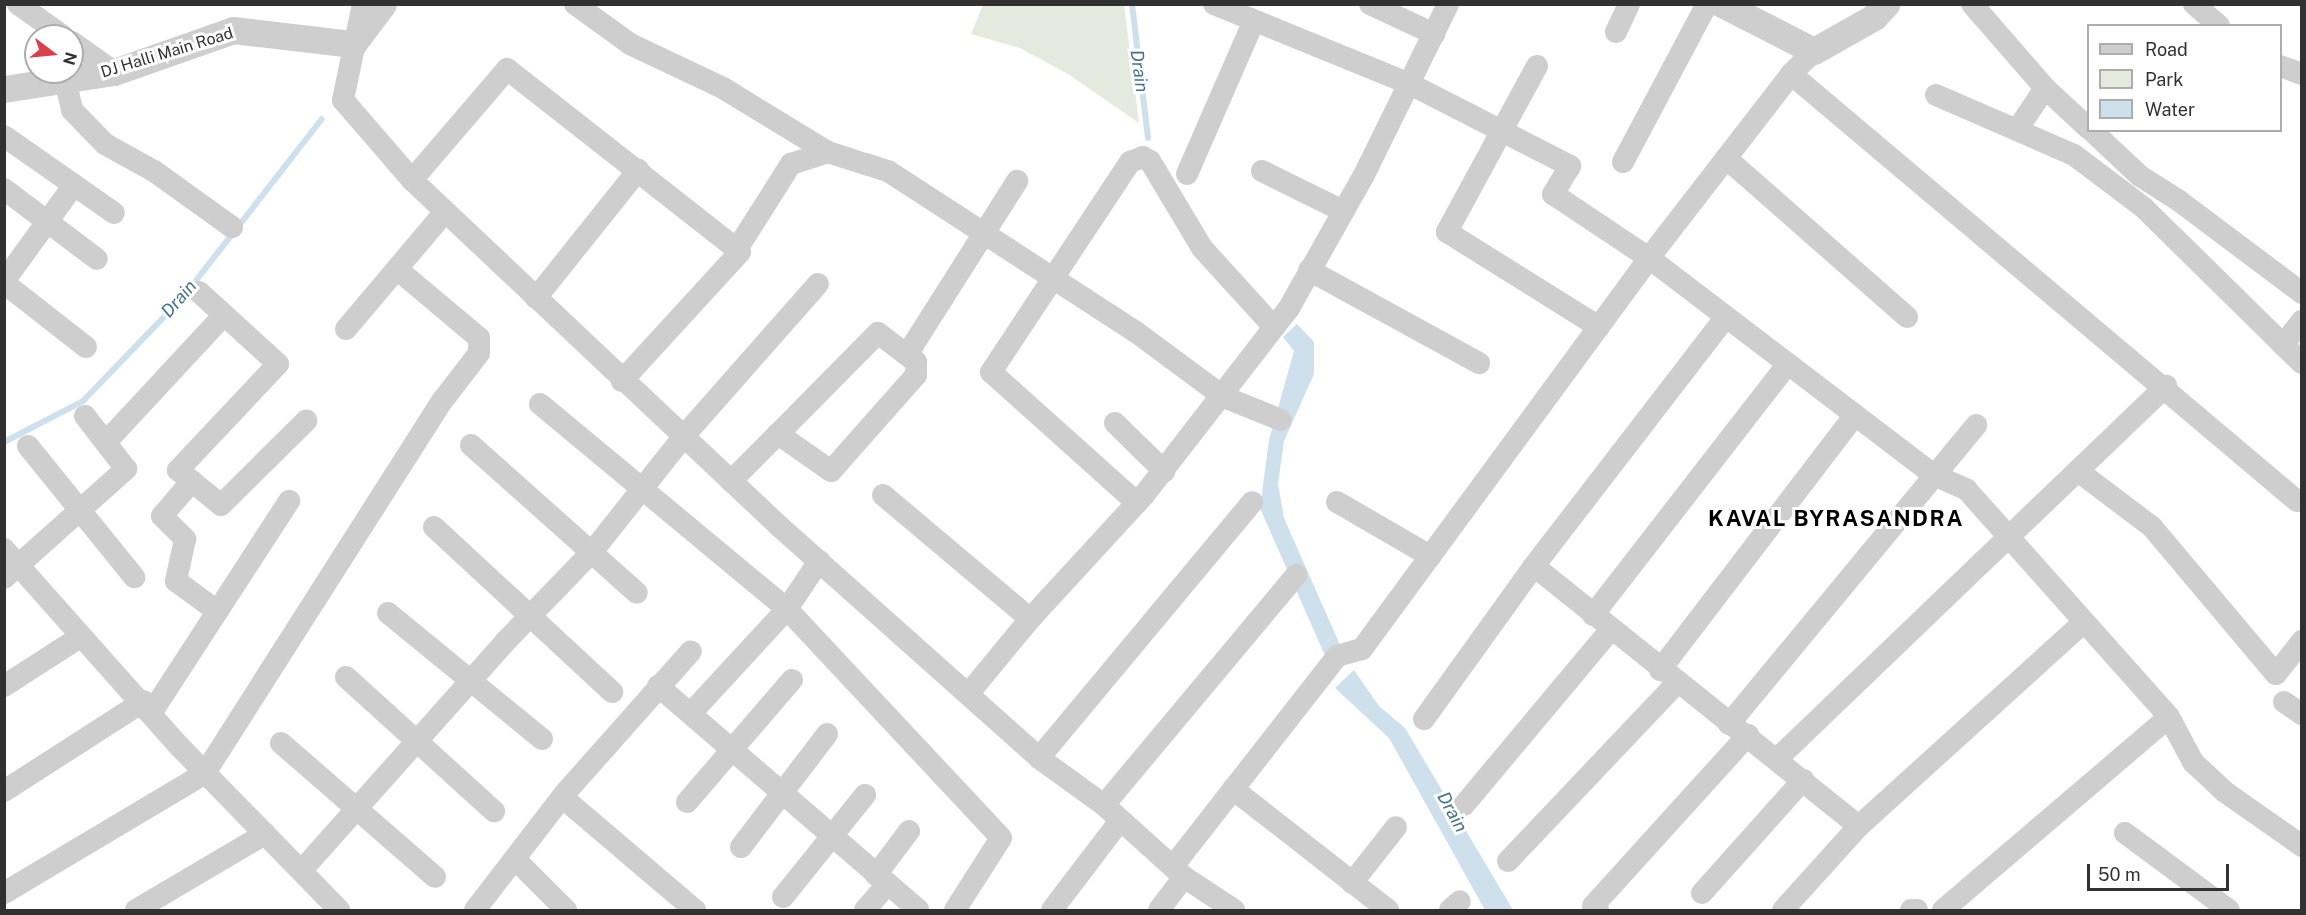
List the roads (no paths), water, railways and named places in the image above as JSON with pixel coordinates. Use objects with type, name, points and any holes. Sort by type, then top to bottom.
[{"type":"street","points":[[18,4],[46,24]]},
{"type":"street","points":[[363,4],[343,100],[412,180],[622,381],[1039,758],[1104,805],[1119,822],[1179,871],[1234,910]]},
{"type":"street","points":[[353,44],[383,4]]},
{"type":"street","points":[[575,4],[630,44],[723,88],[828,152],[888,171],[1053,282],[1136,332],[1224,397],[1281,420]]},
{"type":"street","points":[[1214,4],[1410,84],[1504,130],[1570,166],[1552,194],[1649,258],[1934,475],[1967,490],[2008,540],[2169,717],[2193,762],[2225,792],[2301,846]]},
{"type":"street","points":[[1370,4],[1434,34]]},
{"type":"street","points":[[969,693],[1030,619],[1164,471],[1224,397],[1280,319],[1343,211],[1410,84],[1448,4]]},
{"type":"street","points":[[1616,32],[1629,4]]},
{"type":"street","points":[[1623,162],[1707,4]]},
{"type":"street","points":[[1722,4],[1814,51]]},
{"type":"street","points":[[1972,4],[2045,88],[2087,126]]},
{"type":"street","points":[[2194,4],[2217,24]]},
{"type":"street","points":[[1159,910],[1179,871],[1233,789],[1337,656],[1362,649],[1649,258],[1791,74],[1814,51],[1880,11]]},
{"type":"street","points":[[1188,174],[1254,21]]},
{"type":"street","name":"DJ Halli Main Road","points":[[84,76],[114,72],[233,30],[353,44]]},
{"type":"street","points":[[84,51],[114,72]]},
{"type":"street","points":[[1537,66],[1447,232],[1599,327]]},
{"type":"street","points":[[2282,67],[2301,74]]},
{"type":"street","points":[[412,180],[507,69],[737,249],[740,252],[622,381]]},
{"type":"street","points":[[1791,74],[2166,386],[2297,501]]},
{"type":"street","name":"DJ Halli Main Road","points":[[4,89],[34,84]]},
{"type":"street","points":[[66,84],[72,110],[105,144],[154,171],[232,227]]},
{"type":"street","points":[[2017,130],[2045,88]]},
{"type":"street","points":[[1936,95],[2074,155],[2144,208],[2301,363]]},
{"type":"street","points":[[2093,132],[2140,176],[2178,200],[2301,294]]},
{"type":"street","points":[[4,136],[114,213]]},
{"type":"street","points":[[737,249],[790,164],[828,152]]},
{"type":"street","points":[[1137,503],[991,372],[1053,282],[1130,162],[1143,157],[1154,166],[1202,248],[1280,319]]},
{"type":"street","points":[[1726,158],[1907,317]]},
{"type":"street","points":[[536,298],[638,170]]},
{"type":"street","points":[[1262,171],[1343,211]]},
{"type":"street","points":[[908,353],[985,237],[1017,181]]},
{"type":"street","points":[[74,185],[4,282],[86,347]]},
{"type":"street","points":[[4,189],[97,259]]},
{"type":"street","points":[[346,329],[445,212]]},
{"type":"street","points":[[4,893],[206,773],[443,400],[479,353],[479,338],[397,269]]},
{"type":"street","points":[[1309,270],[1479,363]]},
{"type":"street","points":[[302,870],[469,682],[592,552],[683,436],[818,284]]},
{"type":"street","points":[[199,292],[278,364],[178,470],[221,505],[306,421]]},
{"type":"street","points":[[106,442],[224,315]]},
{"type":"street","points":[[1424,719],[1534,566],[1726,317]]},
{"type":"street","points":[[2283,345],[2301,321]]},
{"type":"street","points":[[731,481],[878,333],[908,353],[919,367],[916,375],[831,471],[778,434]]},
{"type":"street","points":[[1593,615],[1788,364]]},
{"type":"street","points":[[1778,758],[2008,540],[2166,386]]},
{"type":"street","points":[[540,404],[787,609],[1001,838],[955,910]]},
{"type":"street","points":[[1508,861],[1669,676],[1855,415]]},
{"type":"street","points":[[85,416],[126,469],[9,564],[148,707],[206,773],[302,870],[328,907]]},
{"type":"street","points":[[1115,423],[1164,471]]},
{"type":"street","points":[[1598,910],[1593,906],[1738,729],[1934,475],[1976,425]]},
{"type":"street","points":[[471,445],[637,593]]},
{"type":"street","points":[[28,446],[134,577]]},
{"type":"street","points":[[2079,471],[2152,527],[2276,674],[2301,641]]},
{"type":"street","points":[[192,482],[162,516],[185,539],[176,580],[217,611]]},
{"type":"street","points":[[883,495],[1030,619]]},
{"type":"street","points":[[4,791],[148,707],[217,611],[289,501]]},
{"type":"street","points":[[1039,758],[1252,502]]},
{"type":"street","points":[[1337,502],[1430,556]]},
{"type":"street","points":[[434,527],[612,692]]},
{"type":"street","points":[[692,712],[787,609],[819,561]]},
{"type":"street","points":[[1534,566],[1669,676],[1778,758],[1860,826]]},
{"type":"street","points":[[1104,805],[1296,575]]},
{"type":"street","points":[[388,613],[469,682],[542,739]]},
{"type":"street","points":[[1783,910],[1860,826],[2083,623]]},
{"type":"street","points":[[1464,805],[1611,629]]},
{"type":"street","points":[[4,686],[80,637]]},
{"type":"street","points":[[476,910],[516,860],[562,796],[691,651]]},
{"type":"street","points":[[346,677],[494,812]]},
{"type":"street","points":[[687,802],[792,680]]},
{"type":"street","points":[[658,686],[692,712],[780,795],[918,910]]},
{"type":"street","points":[[1943,910],[2169,717]]},
{"type":"street","points":[[741,847],[827,734]]},
{"type":"street","points":[[282,743],[435,877]]},
{"type":"street","points":[[1702,893],[1803,780]]},
{"type":"street","points":[[1233,789],[1388,910]]},
{"type":"street","points":[[783,897],[865,795]]},
{"type":"street","points":[[562,796],[695,910]]},
{"type":"street","points":[[1052,910],[1119,822]]},
{"type":"street","points":[[1352,883],[1396,827]]},
{"type":"street","points":[[865,910],[909,831]]},
{"type":"street","points":[[2125,833],[2229,910]]},
{"type":"street","points":[[136,910],[265,834]]},
{"type":"street","points":[[516,860],[566,910]]},
{"type":"street","points":[[1911,910],[1917,910]]},
{"type":"water","points":[[1297,324],[1314,342],[1314,374],[1284,441],[1278,484],[1284,518],[1340,645],[1326,658],[1260,508],[1269,440],[1294,351],[1283,337]]},
{"type":"water","points":[[1354,670],[1379,706],[1405,728],[1513,910],[1485,910],[1389,738],[1335,688]]},
{"type":"waterway","name":"Drain","points":[[1132,4],[1148,138]]},
{"type":"waterway","name":"Drain","points":[[4,442],[83,401],[184,296],[322,119]]},
{"type":"district","name":"KAVAL BYRASANDRA","points":[[1836,519]]}]
